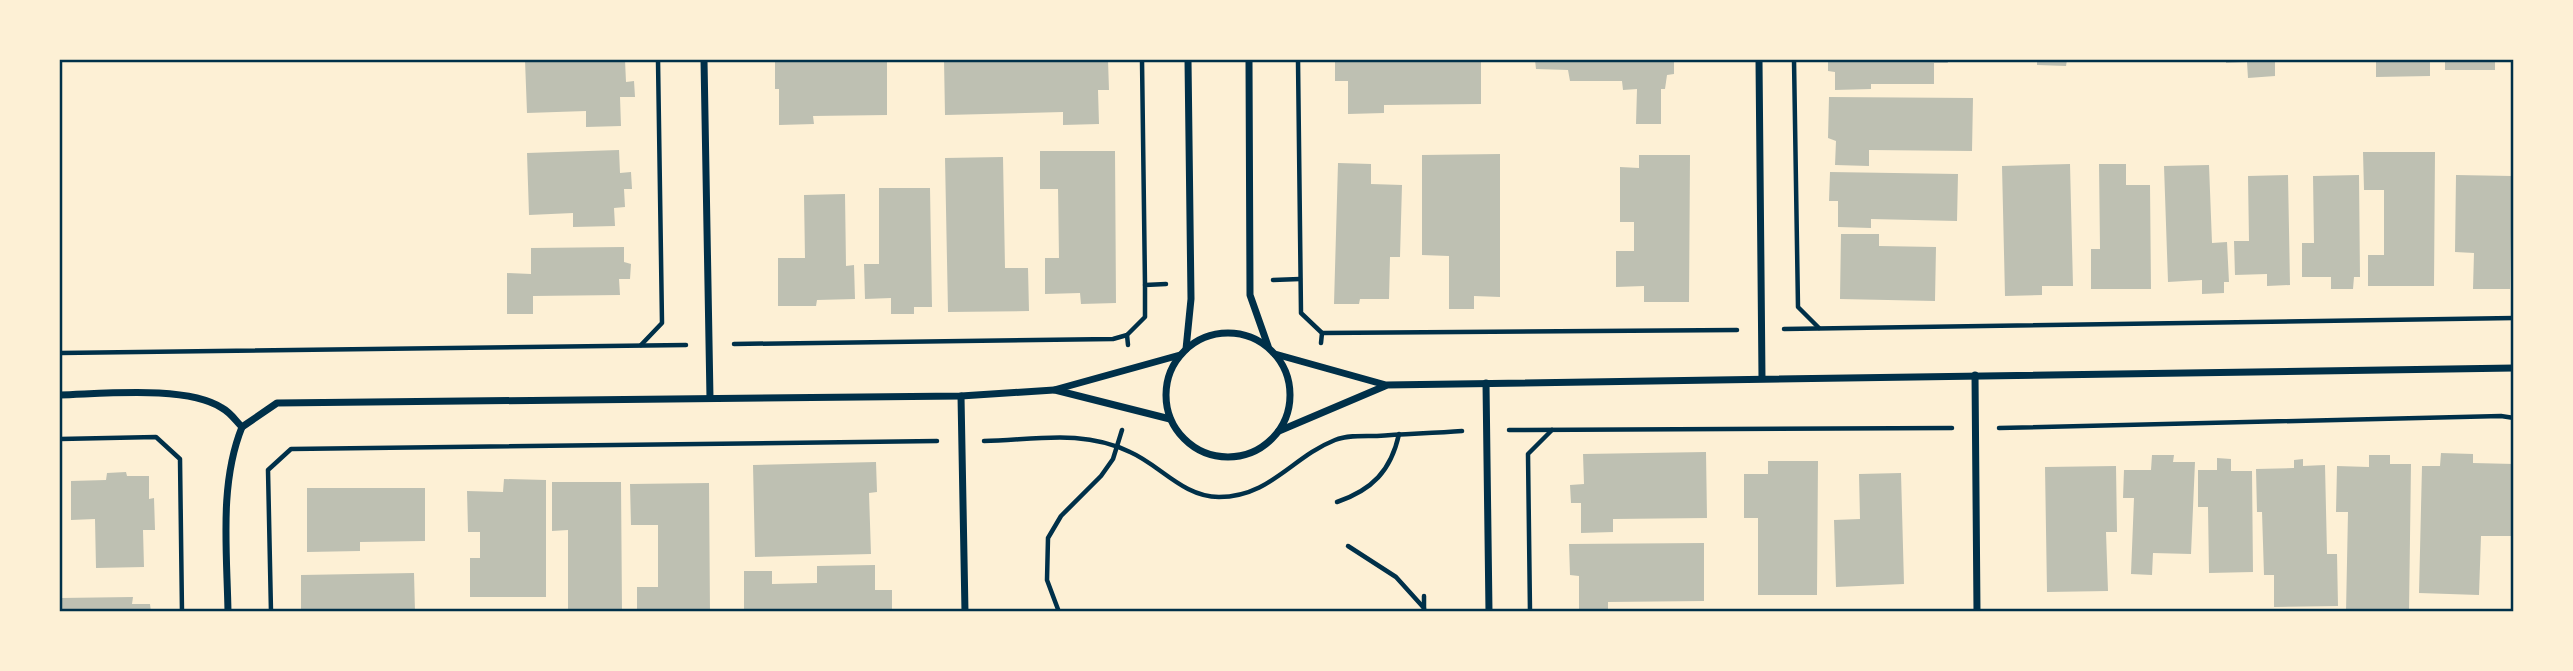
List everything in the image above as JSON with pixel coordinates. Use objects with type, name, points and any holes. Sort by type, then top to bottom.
[{"type":"street","points":[[704,60],[710,398]]},
{"type":"street","points":[[228,611],[227,507],[233,450],[242,427],[277,403],[961,396],[1054,390],[1183,352],[1201,339],[1236,333],[1268,347],[1286,372],[1291,392],[1288,413],[1279,432],[1266,445],[1249,454],[1230,458],[1211,456],[1194,448],[1180,435],[1170,419],[1166,403],[1166,386],[1171,370],[1183,352],[1191,299],[1188,60]]},
{"type":"street","points":[[1249,60],[1250,295],[1268,347]]},
{"type":"street","points":[[1759,60],[1762,378]]},
{"type":"street","points":[[1275,354],[1386,385],[2514,368]]},
{"type":"street","points":[[1975,375],[1978,611]]},
{"type":"street","points":[[1486,383],[1489,611]]},
{"type":"street","points":[[1279,432],[1386,385]]},
{"type":"street","points":[[1054,390],[1170,419]]},
{"type":"street","points":[[60,395],[166,394],[198,397],[223,408],[242,427]]},
{"type":"street","points":[[961,396],[965,611]]},
{"type":"path","points":[[640,345],[662,323],[658,60]]},
{"type":"path","points":[[1142,60],[1145,285]]},
{"type":"path","points":[[1298,60],[1301,313],[1322,333],[1762,330],[2514,318]]},
{"type":"path","points":[[1794,60],[1798,307],[1819,329]]},
{"type":"path","points":[[1321,367],[1322,333]]},
{"type":"path","points":[[60,352],[1113,339],[1128,335]]},
{"type":"path","points":[[1059,611],[1046,580],[1048,538],[1061,516],[1101,476],[1113,459],[1128,409]]},
{"type":"path","points":[[1530,611],[1528,454],[1553,429]]},
{"type":"path","points":[[271,611],[268,470],[291,449],[962,441],[1059,436],[1091,439],[1132,452],[1185,488],[1217,497],[1249,493],[1268,484],[1318,449],[1338,439],[1487,430]]},
{"type":"path","points":[[1337,502],[1371,485],[1384,472],[1395,455],[1399,435]]},
{"type":"path","points":[[60,439],[156,437],[180,459],[182,611]]},
{"type":"path","points":[[1348,546],[1396,577],[1424,610]]},
{"type":"path","points":[[1423,596],[1424,610]]},
{"type":"building","points":[[525,60],[625,60],[626,82],[634,81],[635,97],[620,97],[621,126],[586,127],[586,111],[527,113]]},
{"type":"building","points":[[775,60],[887,60],[887,115],[813,116],[814,124],[779,125],[779,89],[775,89]]},
{"type":"building","points":[[944,60],[1108,60],[1109,90],[1098,90],[1099,124],[1063,125],[1063,112],[945,115]]},
{"type":"building","points":[[1335,60],[1481,60],[1481,104],[1384,105],[1384,113],[1348,114],[1348,81],[1335,81]]},
{"type":"building","points":[[1535,60],[1674,60],[1674,74],[1667,75],[1665,89],[1661,89],[1661,124],[1636,124],[1637,89],[1623,90],[1622,81],[1570,81],[1568,70],[1536,69]]},
{"type":"building","points":[[1828,60],[1947,60],[1948,63],[1934,63],[1934,84],[1871,84],[1871,89],[1835,90],[1835,72],[1828,71]]},
{"type":"building","points":[[2037,60],[2067,60],[2066,66],[2037,65]]},
{"type":"building","points":[[2226,60],[2275,60],[2275,76],[2248,78],[2247,62],[2226,63]]},
{"type":"building","points":[[2376,60],[2430,60],[2430,76],[2376,77]]},
{"type":"building","points":[[2445,60],[2495,60],[2495,70],[2445,70]]},
{"type":"building","points":[[1829,97],[1973,98],[1972,151],[1869,150],[1869,166],[1835,165],[1836,141],[1828,138]]},
{"type":"building","points":[[619,150],[620,173],[631,172],[632,189],[624,189],[625,207],[614,208],[615,226],[573,227],[573,213],[529,215],[527,153]]},
{"type":"building","points":[[1040,151],[1115,151],[1116,303],[1081,304],[1080,293],[1045,294],[1045,258],[1059,258],[1058,189],[1040,189]]},
{"type":"building","points":[[2363,152],[2435,152],[2434,286],[2368,286],[2368,255],[2384,255],[2384,190],[2364,190]]},
{"type":"building","points":[[1500,154],[1500,297],[1474,296],[1474,309],[1449,309],[1449,256],[1422,255],[1422,155]]},
{"type":"building","points":[[1639,155],[1690,155],[1689,302],[1644,302],[1644,286],[1616,287],[1616,251],[1634,251],[1634,222],[1620,222],[1620,167],[1639,168]]},
{"type":"building","points":[[1003,157],[1005,268],[1028,268],[1029,311],[948,312],[945,158]]},
{"type":"building","points":[[1338,163],[1371,164],[1371,184],[1402,185],[1400,257],[1390,257],[1389,299],[1360,299],[1359,304],[1334,304]]},
{"type":"building","points":[[2070,164],[2073,286],[2042,286],[2042,295],[2005,296],[2002,166]]},
{"type":"building","points":[[2099,164],[2126,164],[2126,185],[2150,185],[2151,289],[2091,289],[2091,249],[2100,249]]},
{"type":"building","points":[[2209,165],[2212,243],[2227,242],[2229,282],[2224,282],[2224,293],[2202,294],[2202,280],[2168,282],[2164,166]]},
{"type":"building","points":[[1830,172],[1958,174],[1957,221],[1871,219],[1871,228],[1838,227],[1838,201],[1829,201]]},
{"type":"building","points":[[2288,175],[2290,285],[2267,286],[2267,274],[2235,275],[2234,241],[2249,241],[2248,176]]},
{"type":"building","points":[[2359,175],[2360,277],[2354,277],[2353,289],[2331,289],[2331,277],[2302,277],[2302,243],[2314,243],[2313,176]]},
{"type":"building","points":[[2456,175],[2512,176],[2510,289],[2473,289],[2474,253],[2455,252]]},
{"type":"building","points":[[879,188],[930,188],[932,307],[914,307],[914,314],[891,314],[891,298],[865,299],[864,264],[879,264]]},
{"type":"building","points":[[845,194],[846,266],[854,265],[855,299],[817,300],[816,306],[778,306],[778,258],[805,258],[804,195]]},
{"type":"building","points":[[1841,234],[1879,234],[1879,246],[1936,247],[1935,301],[1840,299]]},
{"type":"building","points":[[624,247],[624,262],[631,264],[630,279],[619,279],[620,295],[533,296],[533,314],[507,314],[507,273],[531,274],[531,248]]},
{"type":"building","points":[[1706,452],[1707,518],[1613,519],[1613,532],[1581,533],[1581,503],[1571,503],[1570,485],[1584,484],[1583,454]]},
{"type":"building","points":[[2441,453],[2473,454],[2473,463],[2514,464],[2514,536],[2481,536],[2479,595],[2419,593],[2422,466],[2440,466]]},
{"type":"building","points":[[2152,455],[2174,455],[2173,462],[2195,462],[2191,554],[2153,553],[2152,575],[2131,574],[2134,498],[2123,498],[2124,470],[2151,470]]},
{"type":"building","points":[[2369,455],[2390,455],[2390,464],[2411,464],[2409,612],[2346,612],[2348,512],[2336,512],[2337,466],[2369,467]]},
{"type":"building","points":[[2217,458],[2231,459],[2231,471],[2252,471],[2253,572],[2209,573],[2208,507],[2198,507],[2198,470],[2217,470]]},
{"type":"building","points":[[2303,459],[2303,466],[2325,465],[2327,554],[2337,554],[2338,606],[2274,607],[2274,575],[2264,575],[2262,512],[2257,512],[2256,469],[2294,468],[2294,460]]},
{"type":"building","points":[[1768,461],[1818,461],[1817,595],[1758,595],[1758,518],[1744,518],[1744,474],[1768,474]]},
{"type":"building","points":[[876,462],[877,492],[869,493],[871,554],[755,557],[753,465]]},
{"type":"building","points":[[2116,466],[2117,532],[2106,532],[2108,591],[2047,592],[2045,467]]},
{"type":"building","points":[[126,472],[127,476],[149,476],[149,499],[154,498],[155,530],[143,530],[144,567],[96,568],[95,519],[71,520],[71,481],[106,480],[107,473]]},
{"type":"building","points":[[1901,473],[1904,584],[1836,587],[1834,520],[1860,519],[1859,474]]},
{"type":"building","points":[[504,479],[546,480],[546,597],[470,597],[470,558],[480,558],[480,532],[468,532],[467,491],[503,492]]},
{"type":"building","points":[[552,482],[621,482],[622,612],[568,612],[568,530],[552,531]]},
{"type":"building","points":[[709,483],[710,612],[637,612],[637,587],[658,587],[658,525],[631,525],[630,484]]},
{"type":"building","points":[[307,488],[425,488],[425,541],[360,542],[360,551],[307,552]]},
{"type":"building","points":[[1704,543],[1704,601],[1608,602],[1608,612],[1579,612],[1579,576],[1570,575],[1569,544]]},
{"type":"building","points":[[875,565],[875,590],[892,590],[892,612],[744,612],[744,571],[772,571],[772,584],[817,583],[817,566]]},
{"type":"building","points":[[414,573],[415,612],[301,612],[301,575]]},
{"type":"building","points":[[133,597],[132,604],[150,604],[151,612],[60,612],[60,598]]}]
